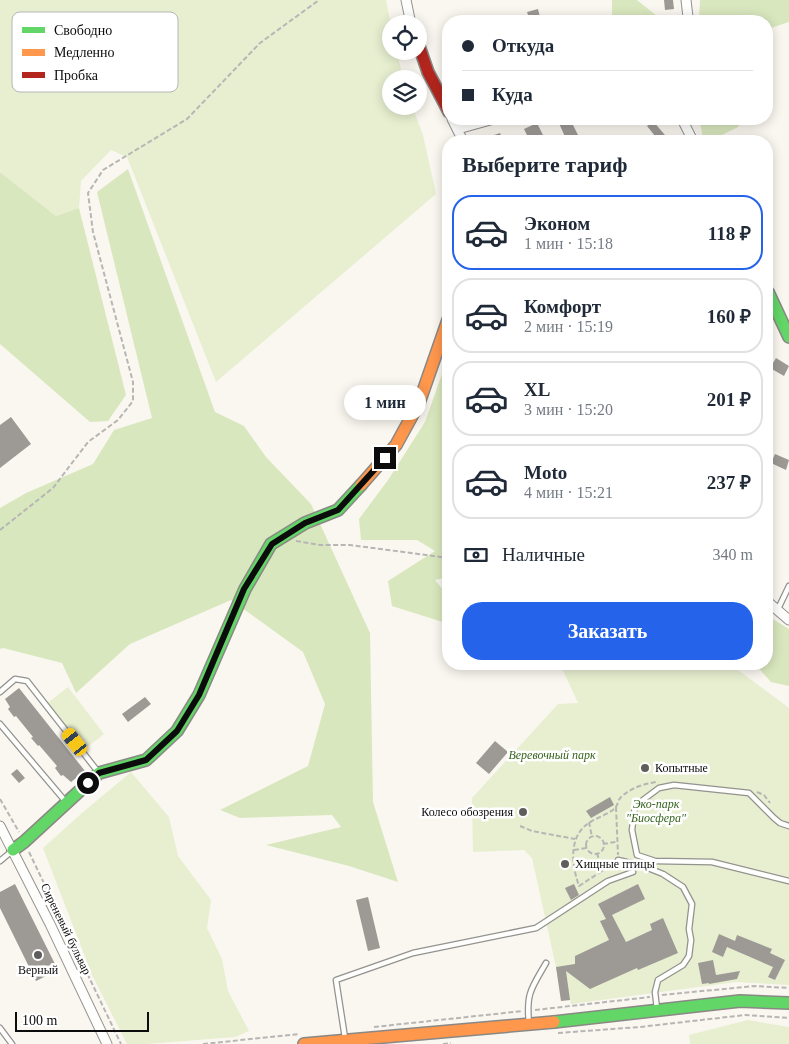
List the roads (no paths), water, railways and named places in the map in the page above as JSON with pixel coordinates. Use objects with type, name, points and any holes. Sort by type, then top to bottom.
[{"type":"street","points":[[407,0],[410,15]]},
{"type":"street","points":[[686,0],[688,15]]},
{"type":"street","points":[[424,60],[442,99]]},
{"type":"street","points":[[456,125],[460,135]]},
{"type":"street","points":[[458,129],[472,125]]},
{"type":"street","points":[[773,303],[789,337]]},
{"type":"street","points":[[13,850],[99,773],[146,760],[177,731],[199,695],[244,589],[272,544],[305,523],[338,510],[396,445],[419,403],[442,337]]},
{"type":"street","points":[[773,607],[789,620]]},
{"type":"street","name":"Сиреневый бульвар","points":[[0,826],[107,1044]]},
{"type":"street","points":[[306,1039],[401,1039],[740,1002],[768,1001],[789,1003]]},
{"type":"lane","points":[[777,611],[789,586]]},
{"type":"lane","points":[[0,692],[15,679],[27,680],[99,773]]},
{"type":"lane","points":[[0,724],[67,803]]},
{"type":"lane","points":[[789,826],[780,823],[749,793],[674,785],[659,788],[635,806],[632,830],[637,855],[655,861],[712,862],[789,881]]},
{"type":"lane","points":[[0,861],[13,850]]},
{"type":"lane","points":[[618,860],[643,866],[663,874],[682,887],[692,904],[689,929],[691,940],[689,956],[683,965],[658,980],[657,1011]]},
{"type":"lane","points":[[345,1039],[336,980],[413,953],[536,928],[608,881],[633,872]]},
{"type":"lane","points":[[529,1025],[529,993],[546,963]]},
{"type":"lane","points":[[0,1028],[12,1044]]},
{"type":"place","name":"Копытные","points":[[645,768]]},
{"type":"place","name":"Колесо обозрения","points":[[523,812]]},
{"type":"place","name":"Хищные птицы","points":[[565,864]]},
{"type":"place","name":"Верный","points":[[38,955]]},
{"type":"park label","name":"Веревочный парк","points":[[552,755]]},
{"type":"park label","name":"Эко-парк \"Биосфера\"","points":[[656,811]]}]
